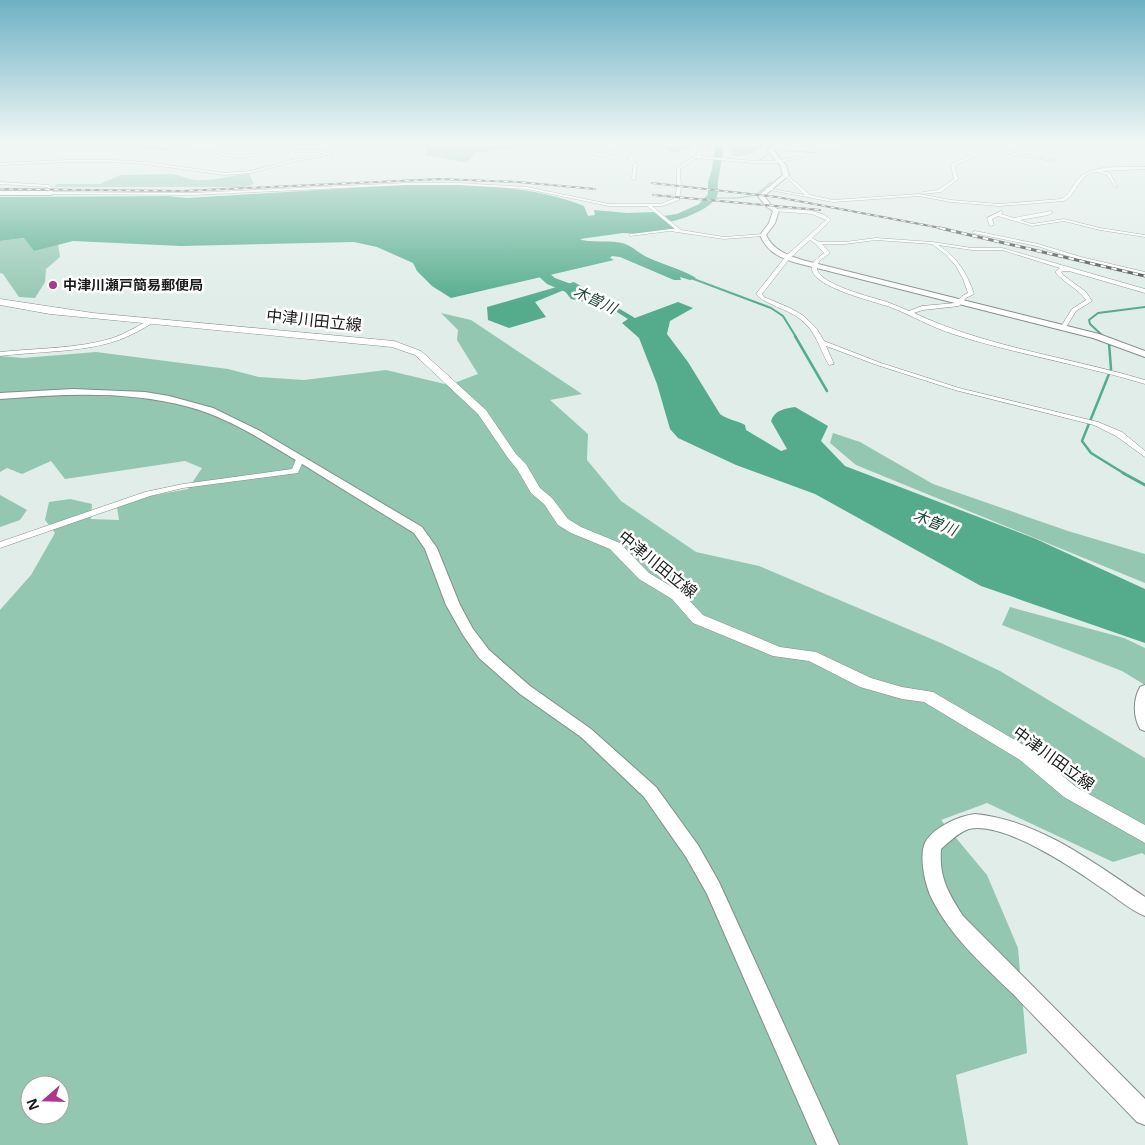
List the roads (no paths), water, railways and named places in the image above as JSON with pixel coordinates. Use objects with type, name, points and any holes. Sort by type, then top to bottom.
[{"type":"main road","name":"中津川田立線","points":[[0,302],[50,311],[394,344],[418,353],[482,412],[512,456],[522,467],[535,490],[548,501],[563,522],[576,530],[614,546],[644,576],[677,596],[698,619],[778,652],[811,656],[866,683],[902,693],[927,696],[1026,755],[1070,792],[1145,835]]},
{"type":"street","points":[[568,196],[609,205],[662,206],[677,199],[678,196]]},
{"type":"street","points":[[761,196],[762,199],[776,210],[817,214],[827,217],[829,220],[788,257],[759,294],[762,298],[794,310],[810,323],[822,342],[831,364]]},
{"type":"street","points":[[807,196],[842,201],[884,196]]},
{"type":"street","points":[[928,196],[978,204],[1056,201],[1070,196]]},
{"type":"street","points":[[992,225],[989,219],[1014,204]]},
{"type":"street","points":[[649,206],[679,230]]},
{"type":"street","points":[[764,234],[772,223],[776,210]]},
{"type":"street","points":[[1016,220],[1031,216],[1036,218],[1051,212]]},
{"type":"street","points":[[997,214],[1035,226],[1060,220],[1145,236]]},
{"type":"street","points":[[632,235],[664,230],[679,230],[710,237],[764,234]]},
{"type":"street","points":[[975,232],[1038,246],[1145,274]]},
{"type":"street","points":[[764,234],[767,244],[788,257],[1099,337],[1145,354]]},
{"type":"street","points":[[810,239],[818,243],[827,253],[814,265]]},
{"type":"street","points":[[818,243],[845,243],[876,239],[932,243],[972,249],[1008,250],[1145,291]]},
{"type":"street","points":[[909,313],[922,308],[957,305],[971,294],[967,278],[955,261],[932,243]]},
{"type":"street","points":[[814,265],[816,274],[828,282],[909,313],[926,322],[969,336],[1114,372],[1145,382]]},
{"type":"street","points":[[1063,328],[1074,310],[1088,301],[1084,294],[1069,285],[1058,272],[1062,269],[1069,269]]},
{"type":"street","points":[[0,354],[85,347],[136,331],[152,321]]},
{"type":"street","points":[[822,342],[879,364],[957,389],[1096,423],[1119,434],[1145,455]]},
{"type":"street","points":[[0,396],[81,391],[137,394],[172,399],[212,411],[240,424],[418,530],[431,548],[453,604],[468,632],[484,654],[525,690],[586,733],[656,799],[692,851],[713,888],[828,1145]]},
{"type":"street","points":[[0,545],[148,494],[183,486],[296,472],[300,459]]},
{"type":"street","points":[[1145,691],[1141,714],[1145,725]]},
{"type":"street","points":[[1145,907],[1037,839],[998,824],[974,821],[951,829],[933,846],[931,866],[939,895],[957,922],[991,959],[1145,1114]]},
{"type":"water","points":[[555,196],[584,206],[588,216],[595,215],[594,210],[627,213],[655,212],[676,229],[642,234],[623,233],[580,239],[622,243],[645,256],[696,278],[690,280],[680,277],[681,280],[674,280],[620,257],[612,256],[610,258],[614,260],[451,298],[432,286],[417,271],[413,263],[377,247],[354,242],[181,246],[73,241],[34,251],[24,238],[0,241],[0,197]]},
{"type":"water","points":[[574,282],[635,318],[678,302],[693,308],[670,321],[667,334],[688,362],[720,414],[745,425],[746,430],[781,451],[787,449],[771,421],[777,412],[795,407],[828,426],[821,441],[845,466],[1036,539],[1145,589],[1145,643],[981,586],[815,494],[736,465],[678,438],[670,429],[657,384],[639,338],[622,323],[628,319],[609,307],[571,299],[564,290],[535,302],[546,317],[509,328],[488,320],[487,307]]},
{"type":"waterway","points":[[640,222],[679,217],[703,206],[712,196]]},
{"type":"waterway","points":[[711,198],[747,196]]},
{"type":"waterway","name":"木曽川","points":[[525,258],[551,281],[584,295]]},
{"type":"waterway","points":[[691,278],[771,308],[783,316],[796,337]]},
{"type":"waterway","points":[[1104,337],[1090,324],[1089,320],[1098,313],[1145,307]]},
{"type":"waterway","points":[[795,336],[827,391]]},
{"type":"waterway","points":[[1109,343],[1111,369],[1082,441],[1091,453],[1125,474]]},
{"type":"waterway","points":[[1123,473],[1145,485]]},
{"type":"railway","points":[[669,196],[820,210]]},
{"type":"railway","points":[[772,196],[946,229]]},
{"type":"railway","points":[[940,228],[1145,276]]},
{"type":"place","name":"中津川瀬戸簡易郵便局","points":[[53,285]]}]
